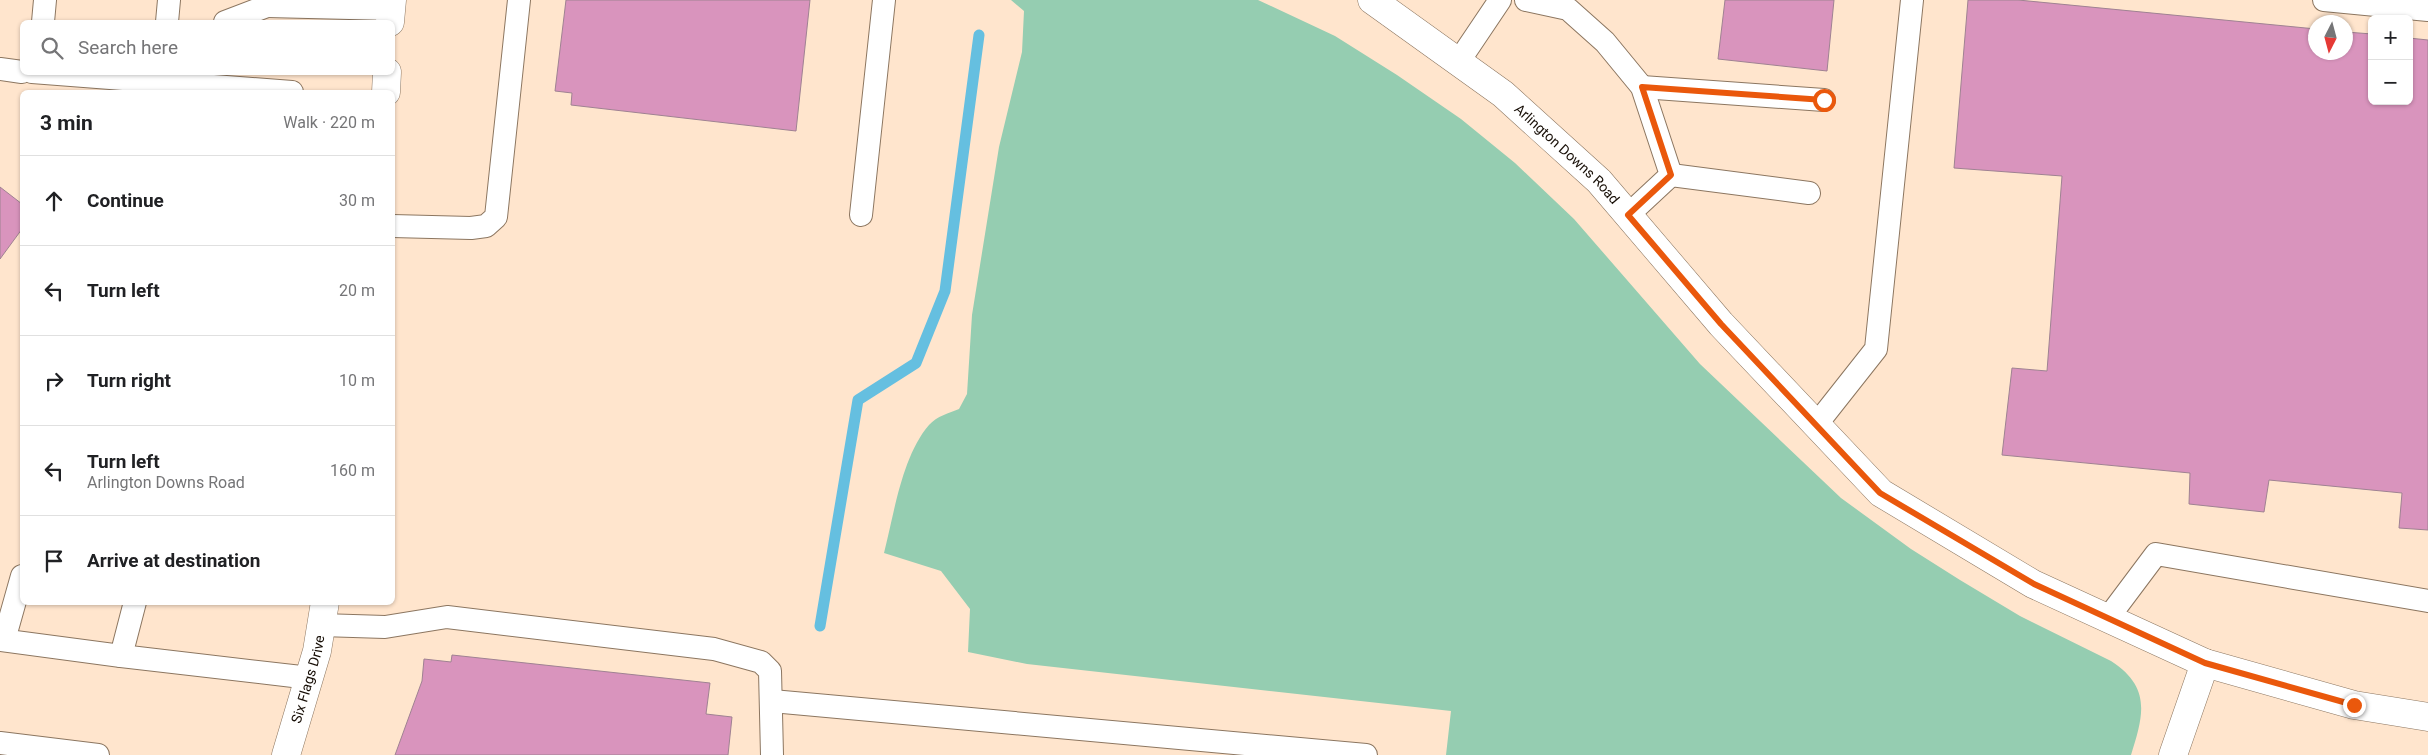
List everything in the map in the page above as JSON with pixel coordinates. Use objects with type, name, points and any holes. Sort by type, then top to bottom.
[{"type":"street","name":"Arlington Downs Road","points":[[1372,0],[1504,94],[1599,181],[1721,324],[1880,493],[2034,584],[2205,663],[2354,705],[2428,717]]},
{"type":"street","points":[[386,90],[387,75]]},
{"type":"street","name":"Six Flags Drive","points":[[286,755],[310,678],[323,614]]},
{"type":"street","points":[[2174,755],[2205,663]]},
{"type":"lane","points":[[43,20],[45,0]]},
{"type":"lane","points":[[167,20],[169,0]]},
{"type":"lane","points":[[395,226],[471,228],[486,226],[496,217],[519,0]]},
{"type":"lane","points":[[861,214],[884,0]]},
{"type":"lane","points":[[1459,61],[1500,0]]},
{"type":"lane","points":[[1526,0],[1551,3],[1568,9],[1606,42],[1642,87],[1671,175]]},
{"type":"lane","points":[[1816,425],[1876,349],[1912,0]]},
{"type":"lane","points":[[2324,0],[2428,10]]},
{"type":"lane","points":[[229,20],[267,3],[391,10]]},
{"type":"lane","points":[[0,70],[20,72]]},
{"type":"lane","points":[[55,75],[159,87],[231,90]]},
{"type":"lane","points":[[1642,87],[1824,100]]},
{"type":"lane","points":[[1628,215],[1671,175]]},
{"type":"lane","points":[[1671,175],[1809,193]]},
{"type":"lane","points":[[2108,618],[2156,554],[2428,601]]},
{"type":"lane","points":[[20,582],[2,640],[310,678]]},
{"type":"lane","points":[[121,656],[134,605]]},
{"type":"lane","points":[[323,614],[385,627],[447,617],[714,649],[761,662],[770,671],[772,755]]},
{"type":"lane","points":[[772,701],[1366,755]]},
{"type":"lane","points":[[0,743],[98,755]]},
{"type":"green space","points":[[1011,0],[1258,0],[1335,36],[1397,75],[1461,119],[1515,163],[1574,219],[1700,364],[1841,498],[1911,549],[1960,580],[2020,616],[2111,661],[2124,671],[2133,681],[2141,702],[2139,727],[2131,755],[1446,755],[1451,711],[1027,664],[968,652],[970,609],[941,571],[884,553],[900,486],[912,453],[929,425],[939,417],[959,409],[967,394],[972,315],[999,147],[1022,52],[1024,11]]},
{"type":"building","points":[[566,0],[810,0],[796,131],[571,105],[572,93],[555,91]]},
{"type":"building","points":[[1725,0],[1834,0],[1827,71],[1718,59]]},
{"type":"building","points":[[1968,0],[2018,0],[2308,28],[2308,60],[2353,60],[2353,33],[2368,34],[2368,105],[2413,105],[2413,38],[2428,40],[2428,530],[2399,528],[2402,493],[2269,480],[2264,512],[2189,504],[2190,473],[2002,455],[2012,368],[2047,371],[2062,176],[1954,168]]},
{"type":"building","points":[[0,187],[20,202],[20,232],[0,259]]},
{"type":"building","points":[[452,655],[710,683],[706,714],[732,717],[728,755],[395,755],[422,681],[424,659],[451,662]]},
{"type":"waterway","points":[[820,626],[858,400],[916,363],[945,291],[979,35]]},
{"type":"route","points":[[1824,100],[1642,87],[1671,175],[1628,215],[1721,324],[1880,493],[2034,584],[2205,663],[2354,705]]}]
